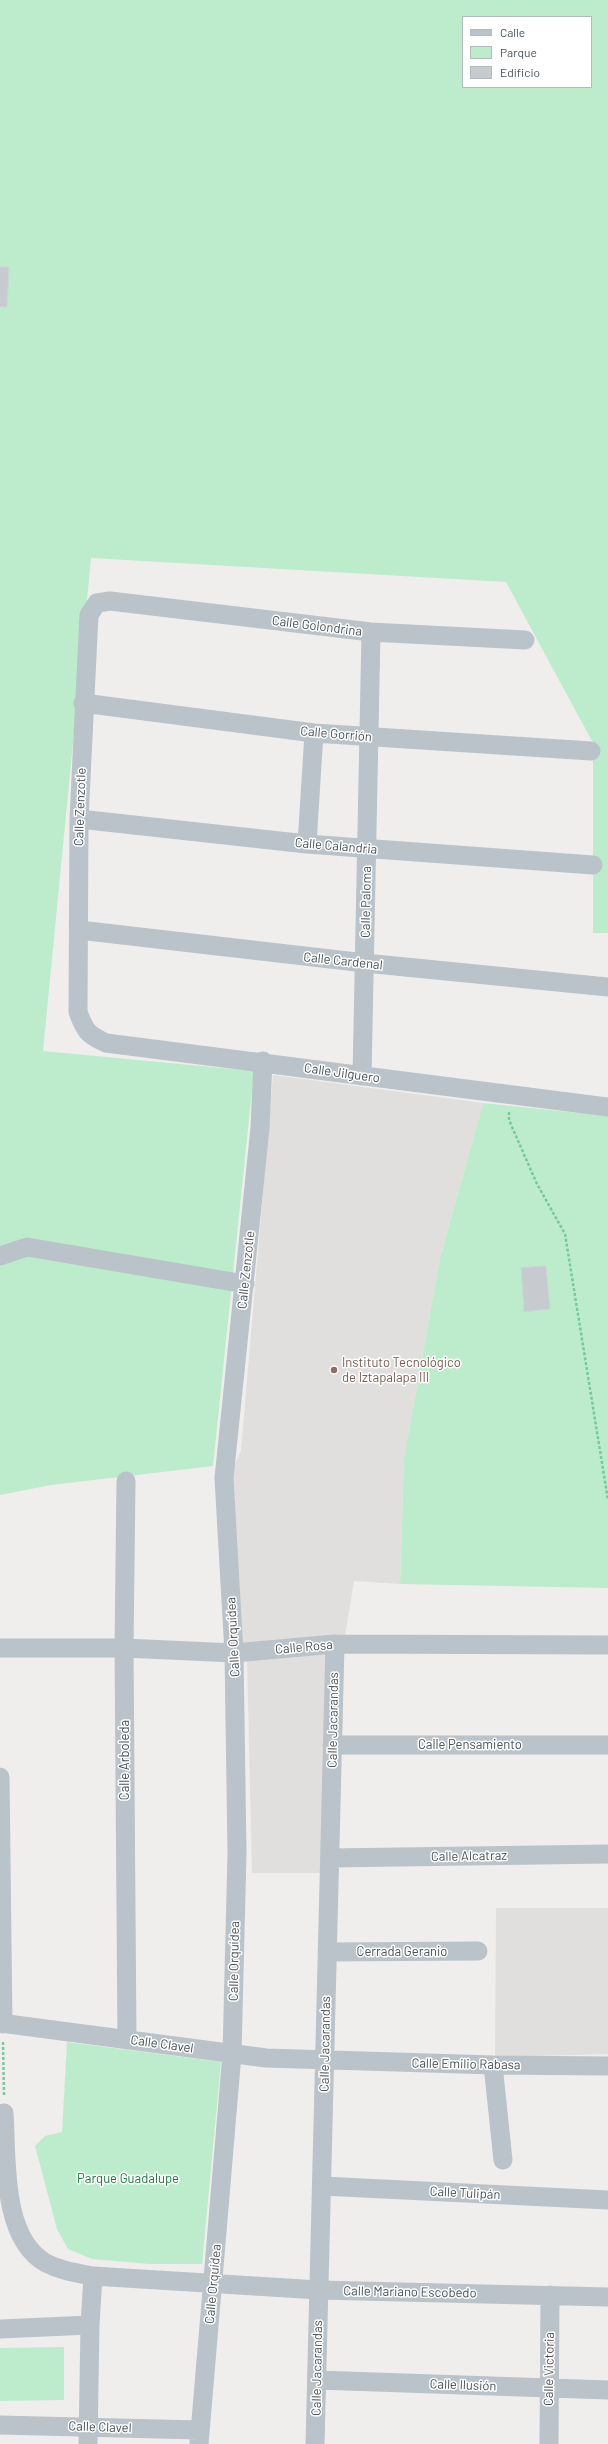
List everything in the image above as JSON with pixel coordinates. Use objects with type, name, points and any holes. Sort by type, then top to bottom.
[{"type":"street","name":"Calle Golondrina","points":[[110,601],[371,632],[525,640]]},
{"type":"street","name":"Calle Zenzotle","points":[[83,1025],[78,1012],[79,819],[89,615],[97,603],[110,601]]},
{"type":"street","name":"Calle Paloma","points":[[362,1076],[371,632]]},
{"type":"street","name":"Calle Gorrión","points":[[84,703],[314,733],[370,738],[591,751]]},
{"type":"street","points":[[307,844],[314,733]]},
{"type":"street","name":"Calle Calandria","points":[[79,819],[307,844],[593,865]]},
{"type":"street","name":"Calle Cardenal","points":[[79,930],[364,963],[608,987]]},
{"type":"street","name":"Calle Jilguero","points":[[83,1025],[91,1036],[106,1043],[263,1061],[362,1076],[608,1107]]},
{"type":"street","name":"Calle Zenzotle","points":[[224,1478],[260,1128],[263,1061]]},
{"type":"street","points":[[0,1256],[26,1246],[245,1284]]},
{"type":"street","name":"Calle Orquídea","points":[[199,2437],[232,2054],[237,1853],[234,1653],[224,1478]]},
{"type":"street","name":"Calle Arboleda","points":[[126,1481],[124,1648],[127,2040]]},
{"type":"street","name":"Calle Rosa","points":[[0,1648],[124,1648],[234,1653],[335,1644],[608,1645]]},
{"type":"street","name":"Calle Jacarandas","points":[[316,2444],[335,1644]]},
{"type":"street","name":"Calle Pensamiento","points":[[332,1745],[608,1745]]},
{"type":"street","points":[[0,1777],[2,2023]]},
{"type":"street","name":"Calle Alcatraz","points":[[330,1858],[608,1854]]},
{"type":"street","name":"Cerrada Geranio","points":[[327,1952],[478,1951]]},
{"type":"street","name":"Calle Clavel","points":[[2,2023],[266,2058],[325,2060]]},
{"type":"street","name":"Calle Emilio Rabasa","points":[[325,2060],[493,2065],[608,2066]]},
{"type":"street","points":[[493,2065],[503,2160]]},
{"type":"street","name":"Calle Mariano Escobedo","points":[[4,2113],[3,2155],[6,2211],[18,2232],[45,2262],[62,2270],[93,2276],[319,2290],[608,2297]]},
{"type":"street","name":"Calle Tulipán","points":[[322,2186],[608,2200]]},
{"type":"street","points":[[88,2435],[90,2325],[93,2276]]},
{"type":"street","name":"Calle Victoria","points":[[549,2444],[548,2388],[550,2295]]},
{"type":"street","points":[[0,2329],[90,2325]]},
{"type":"street","name":"Calle Ilusión","points":[[317,2380],[608,2390]]},
{"type":"street","name":"Calle Clavel","points":[[0,2425],[88,2435],[199,2437]]},
{"type":"path","points":[[508,1094],[509,1120],[536,1184],[565,1234],[608,1500]]},
{"type":"path","points":[[2,2023],[4,2113]]},
{"type":"shaded area","name":"Instituto Tecnológico de Iztapalapa III","points":[[273,1075],[483,1103],[440,1258],[404,1458],[400,1584],[354,1581],[345,1636],[229,1650],[227,1481],[241,1451]]},
{"type":"shaded area","points":[[326,1652],[327,1873],[252,1873],[247,1658]]},
{"type":"shaded area","points":[[496,1908],[608,1908],[608,2054],[495,2057]]},
{"type":"green space","points":[[0,0],[608,0],[608,933],[593,933],[593,743],[506,582],[91,558],[43,1051],[254,1071],[213,1466],[51,1485],[0,1495]]},
{"type":"green space","points":[[483,1103],[608,1116],[608,1588],[400,1584],[404,1458],[440,1258]]},
{"type":"green space","name":"Parque Guadalupe","points":[[67,2042],[221,2062],[202,2264],[149,2264],[92,2259],[68,2249],[57,2229],[35,2146],[45,2136],[62,2132]]},
{"type":"green space","points":[[64,2347],[64,2400],[0,2401],[0,2348]]},
{"type":"building","points":[[0,267],[9,267],[7,307],[0,307]]},
{"type":"building","points":[[546,1266],[550,1309],[524,1312],[521,1268]]},
{"type":"place","name":"Instituto Tecnológico de Iztapalapa III","points":[[334,1370]]}]
